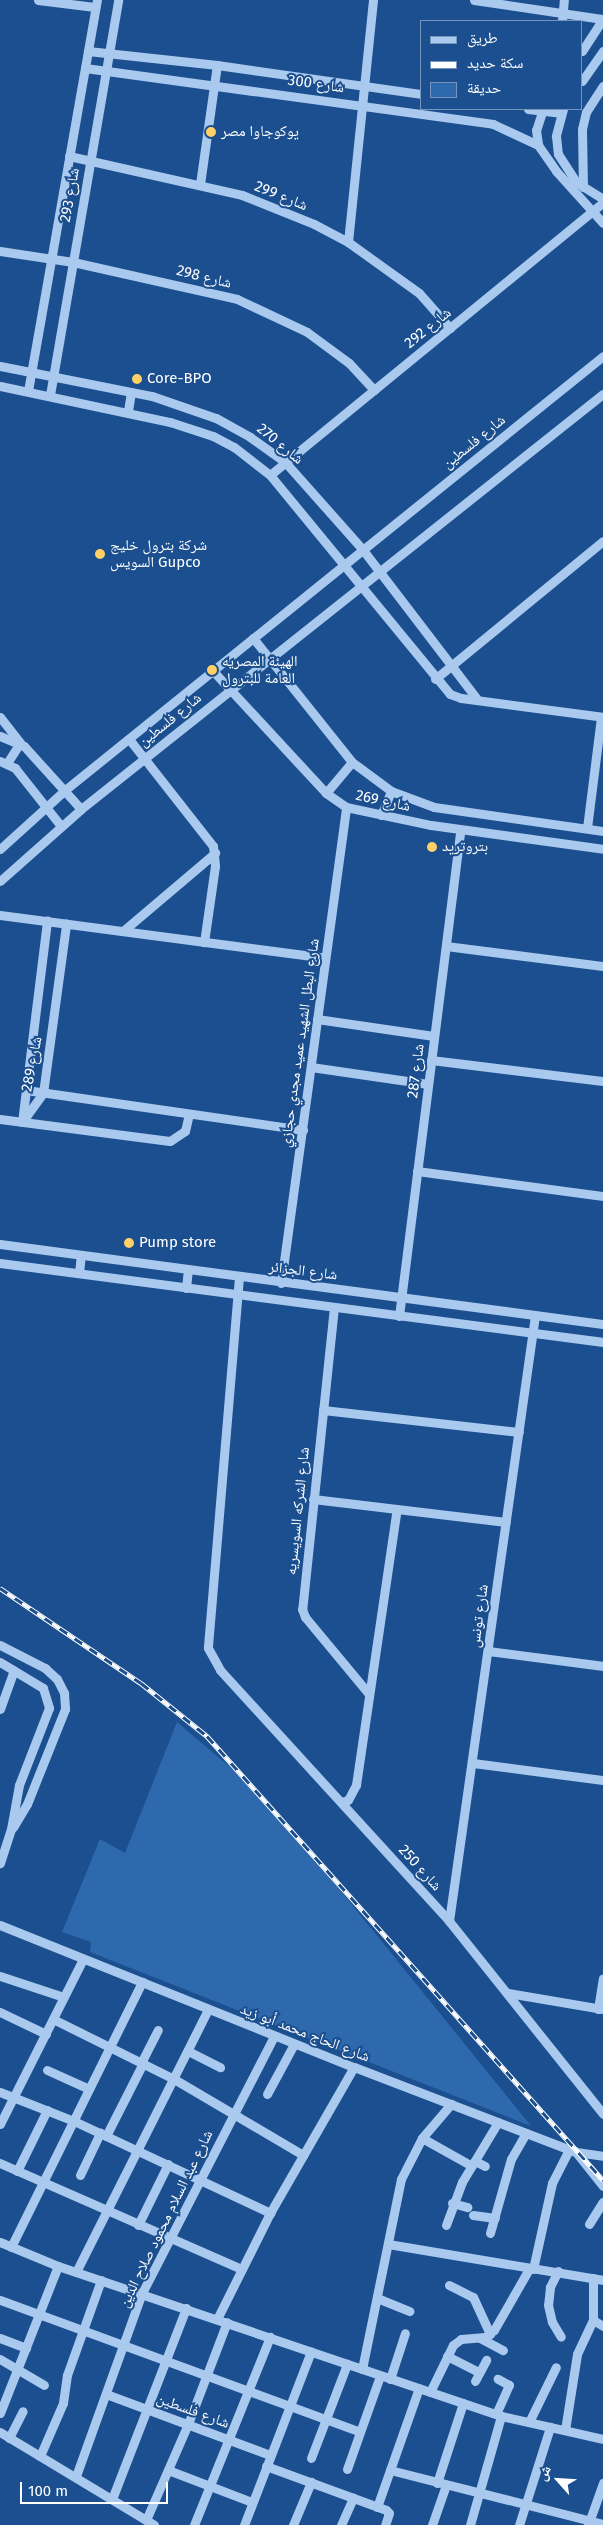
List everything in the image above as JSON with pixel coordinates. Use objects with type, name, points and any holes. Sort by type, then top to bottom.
[{"type":"street","points":[[38,0],[96,4]]},
{"type":"street","name":"شارع 293","points":[[50,395],[118,0]]},
{"type":"street","points":[[348,242],[373,0]]},
{"type":"street","points":[[474,0],[562,17],[603,19]]},
{"type":"street","points":[[562,17],[564,0]]},
{"type":"street","name":"شارع 293","points":[[28,391],[96,4]]},
{"type":"street","points":[[583,49],[603,19]]},
{"type":"street","points":[[583,81],[603,51]]},
{"type":"street","name":"شارع 300","points":[[88,52],[217,65],[420,94]]},
{"type":"street","points":[[200,184],[217,65]]},
{"type":"street","name":"شارع 300","points":[[85,68],[214,83],[494,124],[538,144]]},
{"type":"street","points":[[583,187],[582,129],[586,112],[603,86]]},
{"type":"street","points":[[603,200],[583,187],[565,168],[558,154],[556,136],[561,111],[542,110],[536,130],[538,144],[556,171],[603,223]]},
{"type":"street","name":"شارع 299","points":[[69,156],[200,184],[278,208],[348,242],[419,292],[450,328]]},
{"type":"street","name":"شارع 292","points":[[270,475],[603,200]]},
{"type":"street","name":"شارع 298","points":[[0,250],[73,262],[200,289],[273,314],[307,332],[349,363],[374,390]]},
{"type":"street","name":"شارع فلسطين","points":[[0,849],[65,790],[603,356]]},
{"type":"street","name":"شارع 270","points":[[0,366],[131,392],[216,418],[250,437],[286,462],[363,550],[476,698]]},
{"type":"street","name":"شارع 270","points":[[0,386],[128,411],[213,436],[240,452],[270,475],[346,564],[435,679],[450,694],[602,717]]},
{"type":"street","points":[[128,411],[131,392]]},
{"type":"street","points":[[379,570],[603,394]]},
{"type":"street","points":[[435,679],[450,664],[603,541]]},
{"type":"street","name":"شارع فلسطين","points":[[0,881],[81,809],[379,570]]},
{"type":"street","name":"شارع 269","points":[[253,638],[352,762],[391,791],[434,807],[603,831]]},
{"type":"street","name":"شارع 269","points":[[213,671],[326,793],[346,807],[381,816],[460,830],[602,848]]},
{"type":"street","points":[[0,717],[20,743],[81,809]]},
{"type":"street","points":[[587,828],[602,717]]},
{"type":"street","points":[[0,736],[20,743]]},
{"type":"street","points":[[129,739],[209,837],[215,853],[204,942]]},
{"type":"street","points":[[20,743],[4,762],[22,776],[61,826]]},
{"type":"street","points":[[326,793],[352,762]]},
{"type":"street","points":[[381,816],[391,791]]},
{"type":"street","name":"شارع البطل الشهيد عميد مجدي حجازي","points":[[281,1283],[346,807]]},
{"type":"street","name":"شارع 287","points":[[398,1316],[460,830]]},
{"type":"street","points":[[602,848],[603,836]]},
{"type":"street","points":[[123,932],[215,853]]},
{"type":"street","points":[[0,915],[325,958]]},
{"type":"street","name":"شارع 289","points":[[22,1122],[47,921]]},
{"type":"street","name":"شارع 289","points":[[22,1122],[44,1093],[66,924]]},
{"type":"street","points":[[446,946],[603,966]]},
{"type":"street","points":[[317,1019],[434,1036]]},
{"type":"street","points":[[431,1060],[603,1081]]},
{"type":"street","points":[[311,1068],[428,1084]]},
{"type":"street","points":[[26,1090],[303,1130]]},
{"type":"street","points":[[0,1119],[170,1141],[184,1131],[189,1114]]},
{"type":"street","points":[[417,1170],[603,1196]]},
{"type":"street","name":"شارع الجزائر","points":[[0,1244],[281,1283],[401,1296],[603,1324]]},
{"type":"street","points":[[78,1274],[81,1255]]},
{"type":"street","points":[[0,1263],[603,1342]]},
{"type":"street","points":[[186,1288],[188,1269]]},
{"type":"street","points":[[238,1294],[239,1277]]},
{"type":"street","name":"شارع 250","points":[[238,1294],[208,1648],[220,1670],[449,1921],[603,2114]]},
{"type":"street","name":"شارع الشركه السويسريه","points":[[334,1307],[302,1609],[306,1617],[370,1694]]},
{"type":"street","name":"شارع تونس","points":[[449,1921],[473,1763],[535,1315]]},
{"type":"street","points":[[323,1410],[519,1432]]},
{"type":"street","points":[[313,1500],[506,1522]]},
{"type":"street","points":[[341,1802],[348,1800],[356,1784],[397,1509]]},
{"type":"street","points":[[0,1645],[46,1668],[57,1679],[64,1693],[65,1709],[27,1804],[11,1829]]},
{"type":"street","points":[[488,1651],[603,1666]]},
{"type":"street","points":[[0,1662],[43,1688],[49,1708],[18,1786],[11,1829],[0,1863]]},
{"type":"street","points":[[0,1709],[14,1670]]},
{"type":"street","points":[[473,1763],[603,1780]]},
{"type":"street","name":"شارع الحاج محمد أبو زيد","points":[[0,1925],[294,2044],[526,2133],[572,2150],[603,2156]]},
{"type":"street","points":[[0,2124],[83,1958]]},
{"type":"street","points":[[0,1976],[64,1997]]},
{"type":"street","points":[[508,1993],[601,2009],[603,1978]]},
{"type":"street","points":[[11,2247],[142,1982]]},
{"type":"street","points":[[76,2272],[208,2009]]},
{"type":"street","points":[[0,2012],[46,2034]]},
{"type":"street","points":[[53,2019],[174,2079],[303,2155]]},
{"type":"street","points":[[80,2174],[142,2063],[158,2030]]},
{"type":"street","name":"شارع عبد السلام محمود صلاح الدين","points":[[76,2476],[142,2293],[274,2036]]},
{"type":"street","points":[[267,2094],[294,2044]]},
{"type":"street","points":[[188,2051],[220,2068]]},
{"type":"street","points":[[217,2319],[270,2213],[354,2067]]},
{"type":"street","points":[[47,2070],[89,2089]]},
{"type":"street","points":[[0,2092],[74,2121],[270,2213]]},
{"type":"street","points":[[362,2369],[402,2178],[422,2138],[451,2104]]},
{"type":"street","points":[[17,2171],[47,2110]]},
{"type":"street","points":[[446,2225],[452,2203],[498,2122]]},
{"type":"street","points":[[490,2233],[511,2159],[526,2133]]},
{"type":"street","points":[[422,2138],[473,2164],[485,2166]]},
{"type":"street","points":[[430,2392],[455,2342],[480,2338],[490,2334],[531,2269],[552,2183],[572,2150],[603,2186]]},
{"type":"street","points":[[138,2225],[168,2164]]},
{"type":"street","points":[[1,2167],[17,2171],[107,2212],[242,2269]]},
{"type":"street","points":[[589,2224],[603,2202]]},
{"type":"street","points":[[452,2203],[467,2207]]},
{"type":"street","points":[[473,2215],[494,2218]]},
{"type":"street","points":[[0,2242],[58,2266],[499,2415],[603,2438]]},
{"type":"street","points":[[388,2244],[603,2280]]},
{"type":"street","points":[[0,2413],[58,2266]]},
{"type":"street","points":[[558,2271],[550,2287],[548,2305],[552,2322],[560,2337]]},
{"type":"street","points":[[565,2430],[577,2354],[593,2320],[593,2278]]},
{"type":"street","points":[[40,2456],[63,2403],[67,2375],[100,2280]]},
{"type":"street","points":[[449,2285],[473,2297],[490,2334]]},
{"type":"street","points":[[377,2298],[410,2311]]},
{"type":"street","points":[[0,2300],[360,2432]]},
{"type":"street","points":[[112,2499],[186,2308]]},
{"type":"street","points":[[593,2320],[603,2326]]},
{"type":"street","points":[[0,2432],[150,2522],[168,2470],[188,2424],[227,2322]]},
{"type":"street","points":[[390,2379],[405,2333]]},
{"type":"street","points":[[194,2525],[230,2440],[270,2337]]},
{"type":"street","points":[[0,2338],[26,2348]]},
{"type":"street","points":[[480,2338],[503,2350]]},
{"type":"street","points":[[247,2524],[252,2502],[311,2351]]},
{"type":"street","points":[[447,2356],[479,2372]]},
{"type":"street","points":[[0,2360],[44,2385]]},
{"type":"street","points":[[475,2382],[486,2360]]},
{"type":"street","points":[[311,2458],[347,2364]]},
{"type":"street","points":[[529,2422],[556,2367]]},
{"type":"street","points":[[347,2469],[380,2376]]},
{"type":"street","points":[[470,2525],[499,2415],[510,2385],[498,2379]]},
{"type":"street","points":[[377,2507],[419,2388]]},
{"type":"street","name":"شارع فلسطين","points":[[106,2394],[270,2455]]},
{"type":"street","points":[[432,2525],[463,2403]]},
{"type":"street","points":[[10,2438],[23,2411]]},
{"type":"street","points":[[519,2525],[550,2427]]},
{"type":"street","points":[[266,2466],[386,2510],[387,2521]]},
{"type":"street","points":[[168,2470],[252,2502]]},
{"type":"street","points":[[390,2470],[526,2504],[588,2522],[603,2524]]},
{"type":"street","points":[[293,2525],[312,2482]]},
{"type":"street","points":[[588,2522],[603,2483]]},
{"type":"street","points":[[341,2525],[353,2498]]},
{"type":"green space","points":[[177,1722],[265,1797],[531,2126],[90,1952],[91,1942],[62,1932],[100,1839],[125,1853]]},
{"type":"railway","points":[[0,1588],[141,1683],[207,1736],[603,2180]]},
{"type":"place","name":"يوكوجاوا مصر","points":[[211,132]]},
{"type":"place","name":"Core-BPO","points":[[137,379]]},
{"type":"place","name":"شركة بترول خليج السويس Gupco","points":[[100,554]]},
{"type":"place","name":"الهيئة المصريه العامة للبترول","points":[[212,670]]},
{"type":"place","name":"بتروتريد","points":[[432,847]]},
{"type":"place","name":"Pump store","points":[[129,1243]]}]
